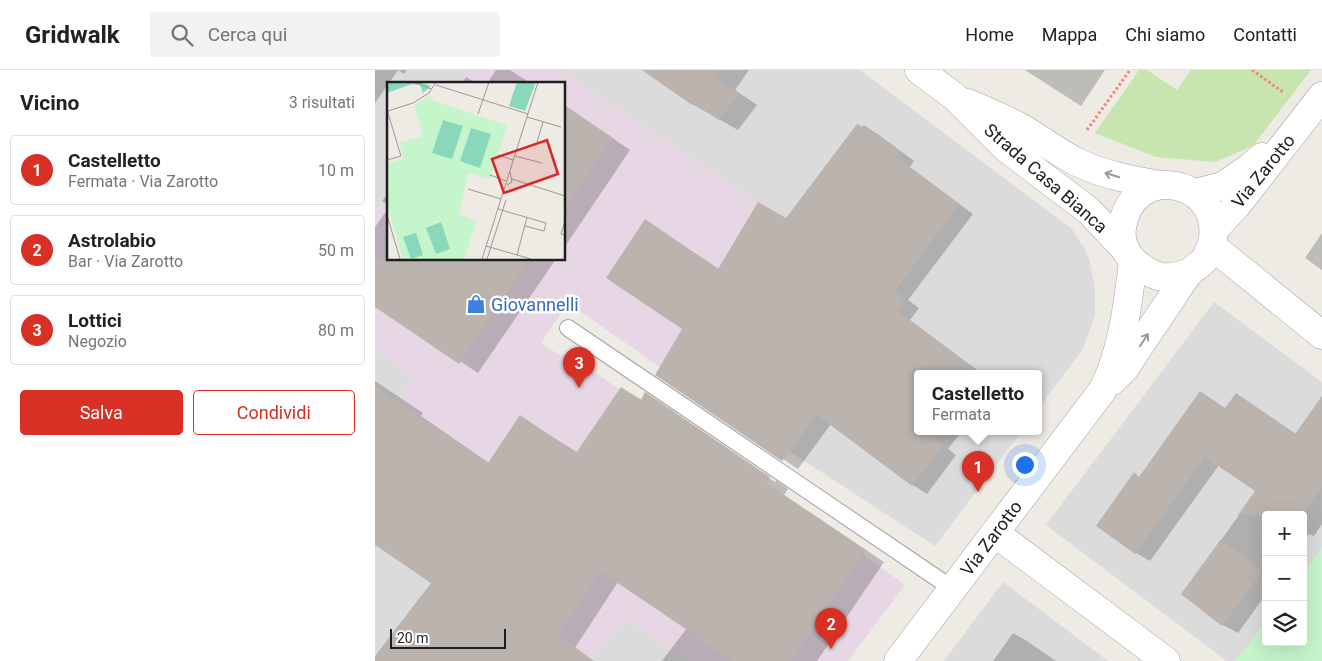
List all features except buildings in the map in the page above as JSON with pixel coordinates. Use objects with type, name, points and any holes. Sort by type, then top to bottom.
[{"type":"street","name":"Strada Casa Bianca","points":[[919,70],[966,102],[1021,127],[1080,164],[1116,176],[1159,185]]},
{"type":"street","name":"Strada Casa Bianca","points":[[945,89],[1006,148],[1089,211],[1129,255]]},
{"type":"street","name":"Via Zarotto","points":[[1213,238],[1213,221],[1205,205],[1195,193],[1223,186],[1249,168],[1316,103]]},
{"type":"street","name":"Via Zarotto","points":[[898,661],[1102,391],[1125,368],[1189,273],[1204,260],[1213,238],[1316,103]]},
{"type":"street","points":[[1159,185],[1180,186],[1195,193]]},
{"type":"street","name":"Via Zarotto","points":[[1102,391],[1110,376],[1127,307],[1129,255],[1121,235],[1124,214],[1132,200],[1145,190],[1159,185]]},
{"type":"street","points":[[1213,238],[1322,336]]},
{"type":"street","points":[[1129,255],[1151,275],[1174,278],[1189,273]]},
{"type":"street","points":[[995,533],[1166,661]]},
{"type":"lane","points":[[568,328],[953,589]]},
{"type":"path","points":[[1085,134],[1130,70]]},
{"type":"shaded area","points":[[375,70],[469,70],[460,82],[387,82],[387,192],[375,210]]},
{"type":"shaded area","points":[[469,70],[559,70],[758,202],[660,367],[568,303],[541,343],[561,356],[569,355],[619,389],[621,387],[786,497],[905,585],[848,661],[689,661],[624,618],[591,661],[424,561],[417,573],[375,545],[375,445],[404,402],[400,398],[414,377],[375,350],[375,210],[387,192],[387,260],[565,260],[565,82],[460,82]]},
{"type":"shaded area","points":[[559,70],[860,70],[1072,229],[1086,251],[1095,289],[1095,315],[1083,349],[1042,404],[1042,370],[914,370],[914,435],[1019,435],[935,546],[660,367],[757,202]]},
{"type":"shaded area","points":[[1214,302],[1322,382],[1322,548],[1307,568],[1307,511],[1262,511],[1262,627],[1236,661],[1227,661],[1046,525]]},
{"type":"shaded area","points":[[375,350],[414,377],[400,398],[404,402],[375,445]]},
{"type":"shaded area","points":[[375,545],[478,596],[375,661]]},
{"type":"shaded area","points":[[1003,582],[1108,661],[944,661]]},
{"type":"shaded area","points":[[624,617],[689,661],[591,661]]},
{"type":"green space","points":[[1139,70],[1147,70],[1177,90],[1191,70],[1311,70],[1253,146],[1215,162],[1156,157],[1095,133]]},
{"type":"green space","points":[[1322,548],[1322,661],[1236,661],[1262,627],[1262,646],[1307,646],[1307,568]]},
{"type":"place","name":"Giovannelli","points":[[476,304]]},
{"type":"place","name":"Lottici","points":[[579,388]]},
{"type":"place","name":"Castelletto","points":[[978,492]]},
{"type":"place","name":"Astrolabio","points":[[831,649]]}]
